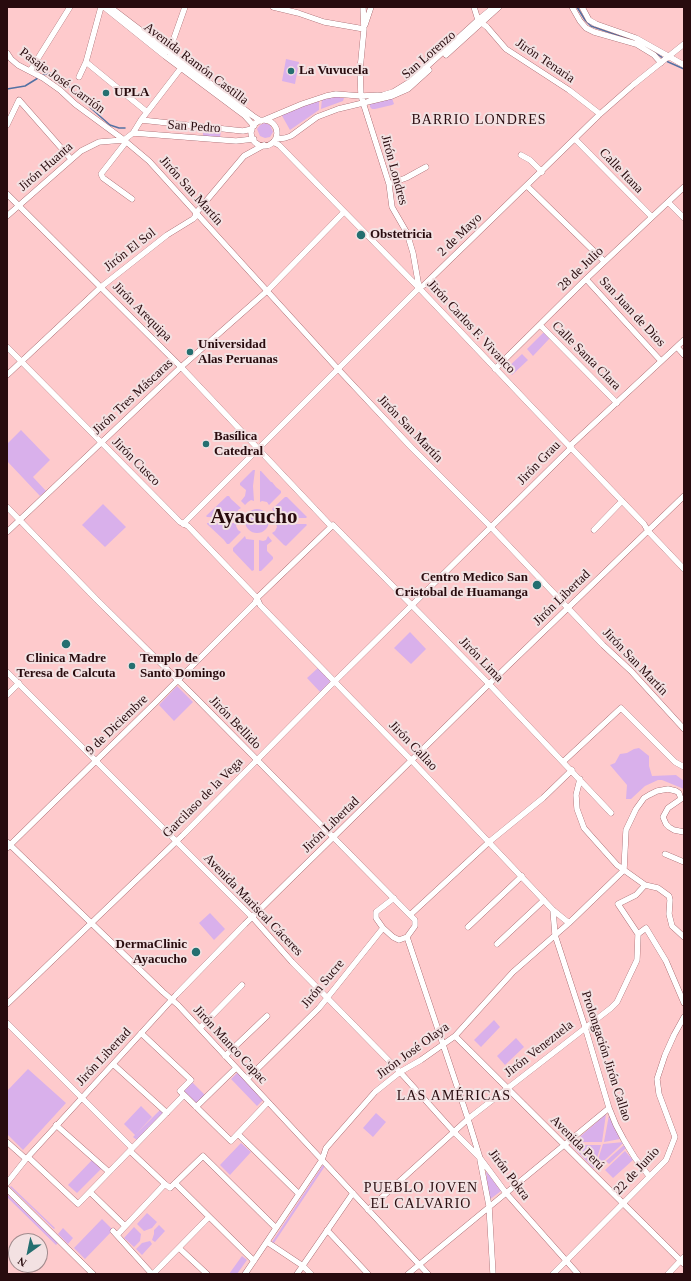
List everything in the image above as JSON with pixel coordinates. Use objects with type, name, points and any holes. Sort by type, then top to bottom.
[{"type":"street","points":[[30,71],[70,7]]},
{"type":"street","points":[[79,77],[86,62],[102,7]]},
{"type":"street","name":"Avenida Ramón Castilla","points":[[102,7],[244,115],[253,127]]},
{"type":"street","name":"Avenida Ramón Castilla","points":[[110,7],[253,116],[263,120]]},
{"type":"street","points":[[170,52],[186,7]]},
{"type":"street","points":[[273,7],[298,10],[324,22],[364,29]]},
{"type":"street","points":[[364,7],[364,29]]},
{"type":"street","points":[[364,29],[372,7]]},
{"type":"street","points":[[474,7],[480,22]]},
{"type":"street","name":"San Lorenzo","points":[[274,140],[291,136],[316,117],[338,109],[392,96],[408,89],[494,7]]},
{"type":"street","name":"San Lorenzo","points":[[263,120],[326,96],[336,94],[361,96],[383,95],[393,92],[407,84],[499,7]]},
{"type":"street","points":[[572,7],[586,28],[594,32],[636,44],[665,60],[684,65]]},
{"type":"street","points":[[582,7],[589,20],[596,24],[636,38],[665,60]]},
{"type":"street","name":"Jirón Tenaria","points":[[480,22],[487,27],[506,49],[569,90],[600,114]]},
{"type":"street","name":"Jirón Londres","points":[[364,29],[360,70],[361,96],[389,184],[392,207],[407,233],[413,253],[419,288]]},
{"type":"street","name":"2 de Mayo","points":[[183,524],[419,288],[424,285],[542,172],[600,114],[684,44]]},
{"type":"street","name":"Pasaje José Carrión","points":[[7,53],[18,65],[43,78],[60,90],[75,104],[125,141]]},
{"type":"street","points":[[86,62],[147,112]]},
{"type":"street","points":[[132,199],[103,178],[101,174],[181,68]]},
{"type":"street","points":[[7,125],[19,100],[71,159]]},
{"type":"street","name":"San Pedro","points":[[141,120],[243,131],[253,127]]},
{"type":"street","points":[[263,120],[270,122],[275,126],[277,132],[274,140],[264,145],[260,145],[254,139],[253,127],[263,120]]},
{"type":"street","name":"San Pedro","points":[[133,133],[236,141],[254,139]]},
{"type":"street","name":"Calle Itana","points":[[575,139],[652,217]]},
{"type":"street","name":"Jirón Carlos F. Vivanco","points":[[274,140],[419,288],[644,524],[648,531],[684,569]]},
{"type":"street","name":"Jirón Huanta","points":[[7,216],[81,151],[99,142],[125,141]]},
{"type":"street","name":"Jirón San Martín","points":[[125,141],[149,161],[411,447],[491,527],[602,645],[631,671],[684,729]]},
{"type":"street","name":"Jirón El Sol","points":[[7,375],[102,287],[167,235],[193,219],[196,213],[244,156],[264,145]]},
{"type":"street","points":[[521,155],[530,160],[542,172]]},
{"type":"street","points":[[389,184],[406,178],[426,167]]},
{"type":"street","points":[[527,186],[604,261]]},
{"type":"street","name":"28 de Julio","points":[[495,369],[604,261],[684,188]]},
{"type":"street","name":"Jirón Arequipa","points":[[7,194],[181,367],[332,525]]},
{"type":"street","points":[[668,202],[684,218]]},
{"type":"street","name":"Jirón Tres Máscaras","points":[[7,532],[181,367],[267,291],[344,212]]},
{"type":"street","name":"San Juan de Dios","points":[[586,279],[662,361]]},
{"type":"street","name":"Calle Santa Clara","points":[[540,325],[617,402]]},
{"type":"street","name":"Jirón Grau","points":[[412,605],[569,450],[572,444],[684,340]]},
{"type":"street","name":"Jirón Cusco","points":[[7,347],[101,443],[183,524],[188,526],[257,598]]},
{"type":"street","points":[[677,347],[684,355]]},
{"type":"street","name":"Jirón Libertad","points":[[7,1183],[56,1125],[141,1033],[252,918],[489,684],[684,496]]},
{"type":"street","points":[[594,530],[622,501]]},
{"type":"street","name":"Jirón Bellido","points":[[7,507],[96,600],[178,680],[410,915]]},
{"type":"street","name":"9 de Diciembre","points":[[8,845],[96,761],[255,603],[257,598],[332,525]]},
{"type":"street","name":"Jirón Lima","points":[[332,525],[564,761],[611,813]]},
{"type":"street","name":"Jirón Callao","points":[[257,598],[260,605],[412,761],[553,910],[569,923]]},
{"type":"street","name":"Garcilaso de la Vega","points":[[7,1004],[176,841],[334,681],[412,605]]},
{"type":"street","name":"Avenida Mariscal Cáceres","points":[[7,672],[252,918],[327,998],[400,1072],[454,1132],[480,1158]]},
{"type":"street","points":[[7,695],[19,683]]},
{"type":"street","points":[[564,761],[621,708],[675,762],[684,767]]},
{"type":"street","points":[[394,898],[376,912],[376,918],[383,928],[399,940],[407,937],[415,926],[415,920],[410,915],[489,842],[543,798],[572,770]]},
{"type":"street","points":[[580,779],[576,795],[577,809],[584,828],[616,865],[645,885],[658,888],[669,896],[669,914],[672,926],[684,937]]},
{"type":"street","points":[[624,870],[626,830],[639,803],[649,795],[657,791],[668,789],[676,791],[681,799],[668,808],[663,817],[669,827],[674,830],[684,832]]},
{"type":"street","name":"Jirón Manco Capac","points":[[8,845],[178,1004],[428,1274]]},
{"type":"street","points":[[665,854],[684,862]]},
{"type":"street","name":"Jirón José Olaya","points":[[245,1274],[322,1160],[326,1148],[370,1097],[400,1072],[421,1060],[455,1036],[513,972],[569,923],[624,870]]},
{"type":"street","points":[[468,927],[522,876]]},
{"type":"street","points":[[645,885],[636,895],[618,904],[638,934],[646,928],[666,961],[684,1003]]},
{"type":"street","points":[[497,944],[544,900]]},
{"type":"street","points":[[553,910],[555,935]]},
{"type":"street","name":"Jirón Sucre","points":[[247,1079],[319,1008],[383,928]]},
{"type":"street","name":"Jirón Venezuela","points":[[368,1210],[468,1119],[617,1002],[637,960],[638,934]]},
{"type":"street","name":"Prolongación Jirón Callao","points":[[555,935],[585,1027],[609,1108],[624,1140],[635,1158],[649,1176]]},
{"type":"street","name":"Jirón Pokra","points":[[407,937],[480,1158],[506,1193],[578,1274]]},
{"type":"street","points":[[200,1028],[242,985]]},
{"type":"street","points":[[225,1056],[267,1016]]},
{"type":"street","name":"22 de Junio","points":[[553,1274],[666,1160],[675,1137],[659,1094],[657,1079],[674,1035],[684,1017]]},
{"type":"street","points":[[7,1023],[170,1188],[203,1156],[276,1228]]},
{"type":"street","points":[[7,1142],[78,1204],[167,1113],[191,1080],[141,1033]]},
{"type":"street","name":"Avenida Perú","points":[[455,1036],[622,1204],[683,1261]]},
{"type":"street","points":[[113,1064],[167,1113]]},
{"type":"street","points":[[196,1107],[236,1068]]},
{"type":"street","points":[[182,1093],[231,1141],[268,1102]]},
{"type":"street","points":[[408,1274],[609,1108]]},
{"type":"street","points":[[56,1125],[109,1172]]},
{"type":"street","points":[[238,1134],[299,1194]]},
{"type":"street","points":[[480,1158],[489,1206],[493,1274]]},
{"type":"street","points":[[175,1182],[254,1261]]},
{"type":"street","points":[[165,1184],[125,1226],[115,1233],[152,1274],[209,1217]]},
{"type":"street","points":[[7,1189],[93,1274]]},
{"type":"street","points":[[90,1192],[125,1226]]},
{"type":"street","points":[[297,1274],[353,1193]]},
{"type":"street","points":[[327,1230],[368,1274]]},
{"type":"street","points":[[267,1242],[303,1266],[311,1274]]},
{"type":"street","points":[[179,1248],[207,1274]]},
{"type":"street","points":[[668,1274],[683,1261]]},
{"type":"shaded area","name":"La Vuvucela","points":[[286,59],[299,62],[295,84],[282,81]]},
{"type":"shaded area","points":[[340,95],[340,98],[344,98],[343,101],[321,109],[322,99]]},
{"type":"shaded area","points":[[392,98],[394,104],[392,105],[375,109],[370,107],[370,103]]},
{"type":"shaded area","points":[[319,99],[319,110],[290,130],[281,114]]},
{"type":"shaded area","points":[[265,123],[270,125],[273,132],[270,137],[265,138],[260,136],[257,129],[260,125]]},
{"type":"shaded area","points":[[203,130],[221,131],[220,137],[203,136]]},
{"type":"shaded area","points":[[544,332],[550,338],[533,356],[527,349]]},
{"type":"shaded area","points":[[522,354],[528,360],[512,375],[506,369]]},
{"type":"shaded area","points":[[21,430],[50,460],[33,477],[46,491],[40,496],[7,461],[7,444]]},
{"type":"shaded area","points":[[253,470],[255,470],[253,486],[254,501],[251,500],[245,505],[241,501],[245,496],[246,490],[240,485],[240,483]]},
{"type":"shaded area","points":[[260,471],[281,491],[281,493],[269,505],[267,502],[260,502]]},
{"type":"shaded area","points":[[227,496],[229,496],[241,508],[238,510],[237,518],[206,516]]},
{"type":"shaded area","points":[[285,497],[287,497],[307,517],[276,518],[277,515],[272,509]]},
{"type":"shaded area","points":[[103,504],[126,527],[105,547],[82,525]]},
{"type":"shaded area","points":[[252,509],[262,509],[269,516],[269,526],[262,533],[252,533],[245,526],[245,516]]},
{"type":"shaded area","points":[[207,523],[237,523],[236,526],[241,532],[229,544],[227,544]]},
{"type":"shaded area","points":[[276,524],[307,525],[286,546],[272,533],[277,527]]},
{"type":"shaded area","points":[[245,536],[246,539],[254,540],[254,570],[252,571],[233,551],[233,548]]},
{"type":"shaded area","points":[[268,536],[272,541],[267,545],[267,551],[273,559],[261,571],[259,571],[259,540],[266,540]]},
{"type":"shaded area","points":[[410,632],[426,649],[411,664],[394,648]]},
{"type":"shaded area","points":[[319,667],[332,681],[321,693],[307,678]]},
{"type":"shaded area","points":[[177,686],[193,702],[174,721],[159,705]]},
{"type":"shaded area","points":[[639,748],[649,756],[649,766],[652,776],[676,775],[684,781],[684,789],[662,780],[658,780],[645,786],[631,799],[626,799],[627,785],[610,765],[615,763],[620,754]]},
{"type":"shaded area","points":[[210,913],[225,929],[214,940],[199,923]]},
{"type":"shaded area","points":[[494,1020],[500,1027],[481,1047],[474,1040]]},
{"type":"shaded area","points":[[516,1038],[524,1047],[505,1065],[497,1056]]},
{"type":"shaded area","points":[[28,1069],[66,1103],[23,1150],[7,1134],[7,1091]]},
{"type":"shaded area","points":[[238,1072],[264,1099],[257,1106],[231,1079]]},
{"type":"shaded area","points":[[191,1081],[205,1095],[196,1105],[181,1091]]},
{"type":"shaded area","points":[[141,1106],[152,1117],[135,1135],[124,1124]]},
{"type":"shaded area","points":[[161,1109],[165,1114],[138,1141],[133,1137]]},
{"type":"shaded area","points":[[376,1113],[386,1122],[373,1137],[363,1128]]},
{"type":"shaded area","points":[[606,1114],[602,1142],[574,1142]]},
{"type":"shaded area","points":[[609,1115],[620,1139],[604,1142]]},
{"type":"shaded area","points":[[624,1142],[619,1147],[595,1169],[603,1144]]},
{"type":"shaded area","points":[[241,1143],[251,1152],[230,1175],[220,1165]]},
{"type":"shaded area","points":[[571,1145],[601,1145],[594,1168],[593,1168]]},
{"type":"shaded area","points":[[624,1145],[626,1148],[609,1164],[606,1161]]},
{"type":"shaded area","points":[[625,1151],[633,1160],[613,1178],[605,1170]]},
{"type":"shaded area","points":[[93,1159],[102,1168],[77,1193],[68,1185]]},
{"type":"shaded area","points":[[323,1165],[325,1166],[274,1243],[272,1242]]},
{"type":"shaded area","points":[[486,1171],[501,1191],[489,1200]]},
{"type":"shaded area","points":[[11,1186],[55,1228],[54,1229],[10,1187]]},
{"type":"shaded area","points":[[7,1194],[48,1233],[44,1233],[7,1197]]},
{"type":"shaded area","points":[[147,1213],[157,1222],[152,1228],[144,1231],[137,1224]]},
{"type":"shaded area","points":[[102,1219],[113,1230],[85,1259],[74,1248]]},
{"type":"shaded area","points":[[159,1225],[165,1231],[155,1242],[152,1240],[154,1230]]},
{"type":"shaded area","points":[[134,1227],[141,1234],[140,1241],[134,1247],[124,1238]]},
{"type":"shaded area","points":[[63,1228],[73,1238],[68,1244],[58,1234]]},
{"type":"shaded area","points":[[48,1233],[58,1243],[56,1245],[48,1237]]},
{"type":"shaded area","points":[[150,1241],[152,1244],[142,1255],[136,1249],[142,1243]]},
{"type":"shaded area","points":[[242,1256],[247,1260],[237,1274],[229,1274]]},
{"type":"waterway","points":[[577,7],[585,20],[591,26],[634,41]]},
{"type":"waterway","points":[[648,48],[663,58]]},
{"type":"waterway","points":[[666,61],[684,69]]},
{"type":"waterway","points":[[43,75],[50,73],[58,75],[83,101],[110,125],[125,128]]},
{"type":"waterway","points":[[7,89],[25,86],[38,78]]},
{"type":"place","name":"La Vuvucela","points":[[291,71]]},
{"type":"place","name":"UPLA","points":[[106,93]]},
{"type":"place","name":"Obstetricia","points":[[361,235]]},
{"type":"place","name":"Universidad Alas Peruanas","points":[[190,352]]},
{"type":"place","name":"Basílica Catedral","points":[[206,444]]},
{"type":"place","name":"Centro Medico San Cristobal de Huamanga","points":[[537,585]]},
{"type":"place","name":"Clinica Madre Teresa de Calcuta","points":[[66,644]]},
{"type":"place","name":"Templo de Santo Domingo","points":[[132,666]]},
{"type":"place","name":"DermaClinic Ayacucho","points":[[196,952]]},
{"type":"district","name":"BARRIO LONDRES","points":[[479,120]]},
{"type":"district","name":"Ayacucho","points":[[254,518]]},
{"type":"district","name":"LAS AMÉRICAS","points":[[454,1096]]},
{"type":"district","name":"PUEBLO JOVEN EL CALVARIO","points":[[421,1196]]}]
